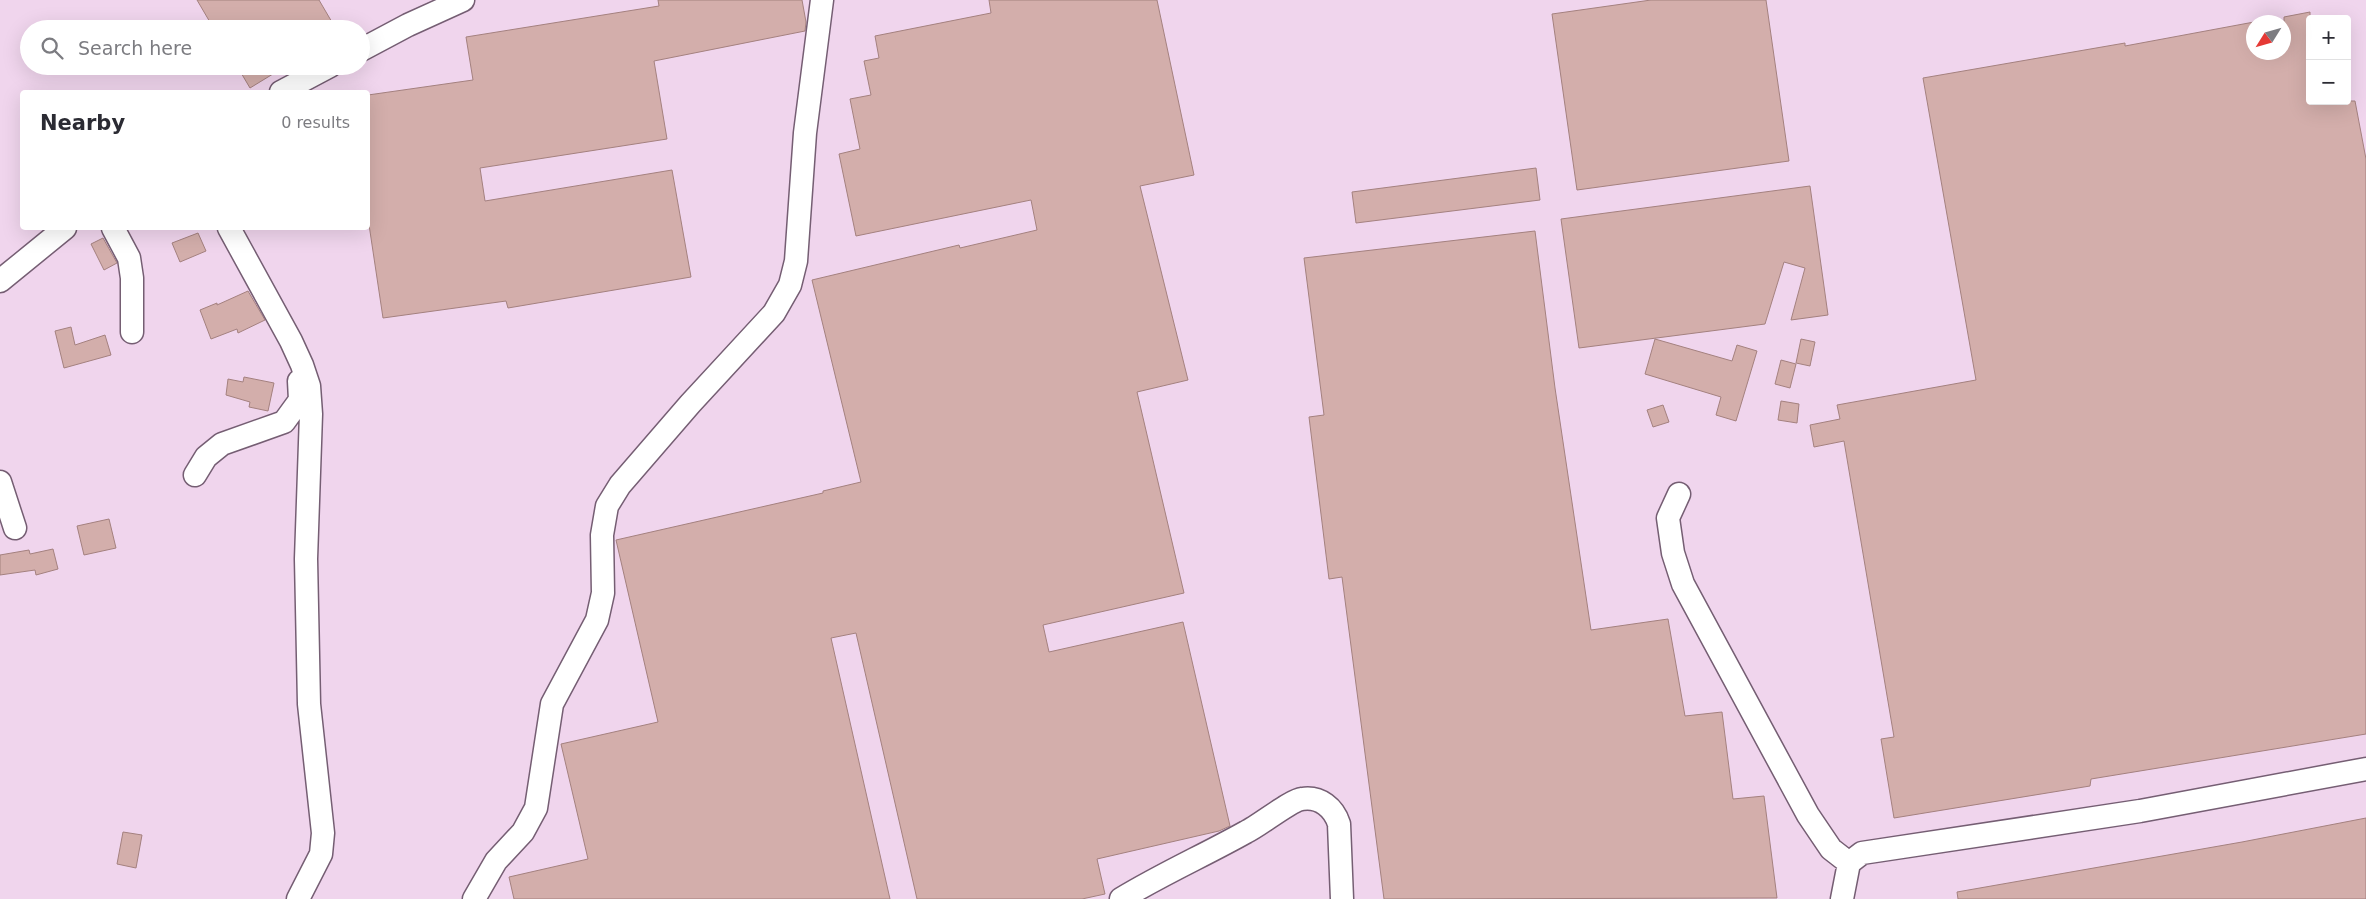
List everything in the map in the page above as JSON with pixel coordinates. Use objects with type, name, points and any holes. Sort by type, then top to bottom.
[{"type":"street","points":[[370,45],[408,25],[463,0]]},
{"type":"street","points":[[474,899],[496,861],[523,832],[536,808],[552,704],[597,620],[603,594],[602,535],[607,506],[620,485],[690,404],[774,313],[790,285],[796,261],[805,133],[822,0]]},
{"type":"street","points":[[285,90],[313,75]]},
{"type":"street","points":[[0,281],[63,230]]},
{"type":"street","points":[[114,230],[129,258],[132,278],[132,332]]},
{"type":"street","points":[[230,230],[302,365],[309,386],[311,414],[306,559],[310,704],[322,803],[323,833],[321,854],[298,899]]},
{"type":"street","points":[[195,474],[206,458],[222,444],[284,422],[300,400],[302,365]]},
{"type":"street","points":[[0,482],[15,528]]},
{"type":"street","points":[[1679,494],[1668,518],[1673,553],[1683,584],[1808,815],[1830,850],[1849,863]]},
{"type":"street","points":[[1842,899],[1849,863],[1862,853],[2140,811],[2366,770]]},
{"type":"street","points":[[1121,899],[1148,882],[1247,832],[1301,799],[1314,800],[1326,804],[1336,814],[1339,824],[1342,899]]},
{"type":"building","points":[[197,0],[319,0],[331,20],[209,20]]},
{"type":"building","points":[[658,0],[802,0],[806,22],[805,31],[654,61],[667,139],[480,168],[485,201],[672,170],[691,277],[508,308],[506,301],[383,318],[370,230],[370,95],[473,80],[466,37],[659,6]]},
{"type":"building","points":[[989,0],[1157,0],[1194,175],[1140,186],[1188,380],[1137,392],[1184,593],[1043,625],[1049,652],[1183,622],[1230,826],[1219,831],[1097,859],[1105,894],[1082,899],[917,899],[856,633],[831,638],[890,899],[514,899],[509,877],[588,859],[561,744],[658,722],[616,540],[823,493],[823,491],[861,482],[812,280],[959,245],[960,248],[1037,230],[1031,200],[856,236],[839,154],[860,149],[850,99],[871,95],[864,61],[879,58],[875,36],[991,13]]},
{"type":"building","points":[[1651,0],[1766,0],[1789,161],[1577,190],[1552,14]]},
{"type":"building","points":[[2310,12],[2310,15],[2306,15],[2306,105],[2351,105],[2351,101],[2355,101],[2366,159],[2366,734],[2091,779],[2090,786],[1894,818],[1881,739],[1894,737],[1844,441],[1814,447],[1810,425],[1840,419],[1837,405],[1976,380],[1923,78],[2125,43],[2125,46],[2246,23],[2246,60],[2291,60],[2291,16]]},
{"type":"building","points":[[242,75],[271,75],[250,88]]},
{"type":"building","points":[[1536,168],[1540,200],[1356,223],[1352,192]]},
{"type":"building","points":[[1810,186],[1828,315],[1791,320],[1805,268],[1784,262],[1765,324],[1579,348],[1561,219]]},
{"type":"building","points":[[1535,231],[1555,388],[1591,630],[1668,619],[1685,716],[1722,712],[1733,799],[1764,796],[1777,898],[1384,899],[1342,577],[1329,579],[1309,417],[1324,415],[1304,258]]},
{"type":"building","points":[[198,233],[206,251],[180,262],[172,243]]},
{"type":"building","points":[[103,238],[117,263],[104,270],[91,244]]},
{"type":"building","points":[[248,291],[265,320],[238,333],[237,329],[211,339],[200,310],[217,303],[217,305]]},
{"type":"building","points":[[71,327],[75,345],[105,335],[111,355],[64,368],[55,331]]},
{"type":"building","points":[[1655,339],[1732,361],[1737,345],[1757,351],[1736,421],[1716,415],[1721,397],[1645,374]]},
{"type":"building","points":[[1801,339],[1815,342],[1810,366],[1796,363]]},
{"type":"building","points":[[1781,360],[1796,364],[1790,388],[1775,384]]},
{"type":"building","points":[[244,377],[274,383],[268,411],[249,407],[250,402],[226,395],[228,379],[243,382]]},
{"type":"building","points":[[1781,401],[1799,404],[1797,423],[1778,420]]},
{"type":"building","points":[[1663,405],[1669,422],[1653,427],[1647,410]]},
{"type":"building","points":[[109,519],[116,548],[84,555],[77,526]]},
{"type":"building","points":[[53,549],[58,569],[36,575],[35,570],[0,575],[0,555],[29,550],[30,554]]},
{"type":"building","points":[[2366,818],[2366,899],[1958,899],[1957,892],[2242,842]]},
{"type":"building","points":[[123,832],[142,835],[136,868],[117,864]]}]
